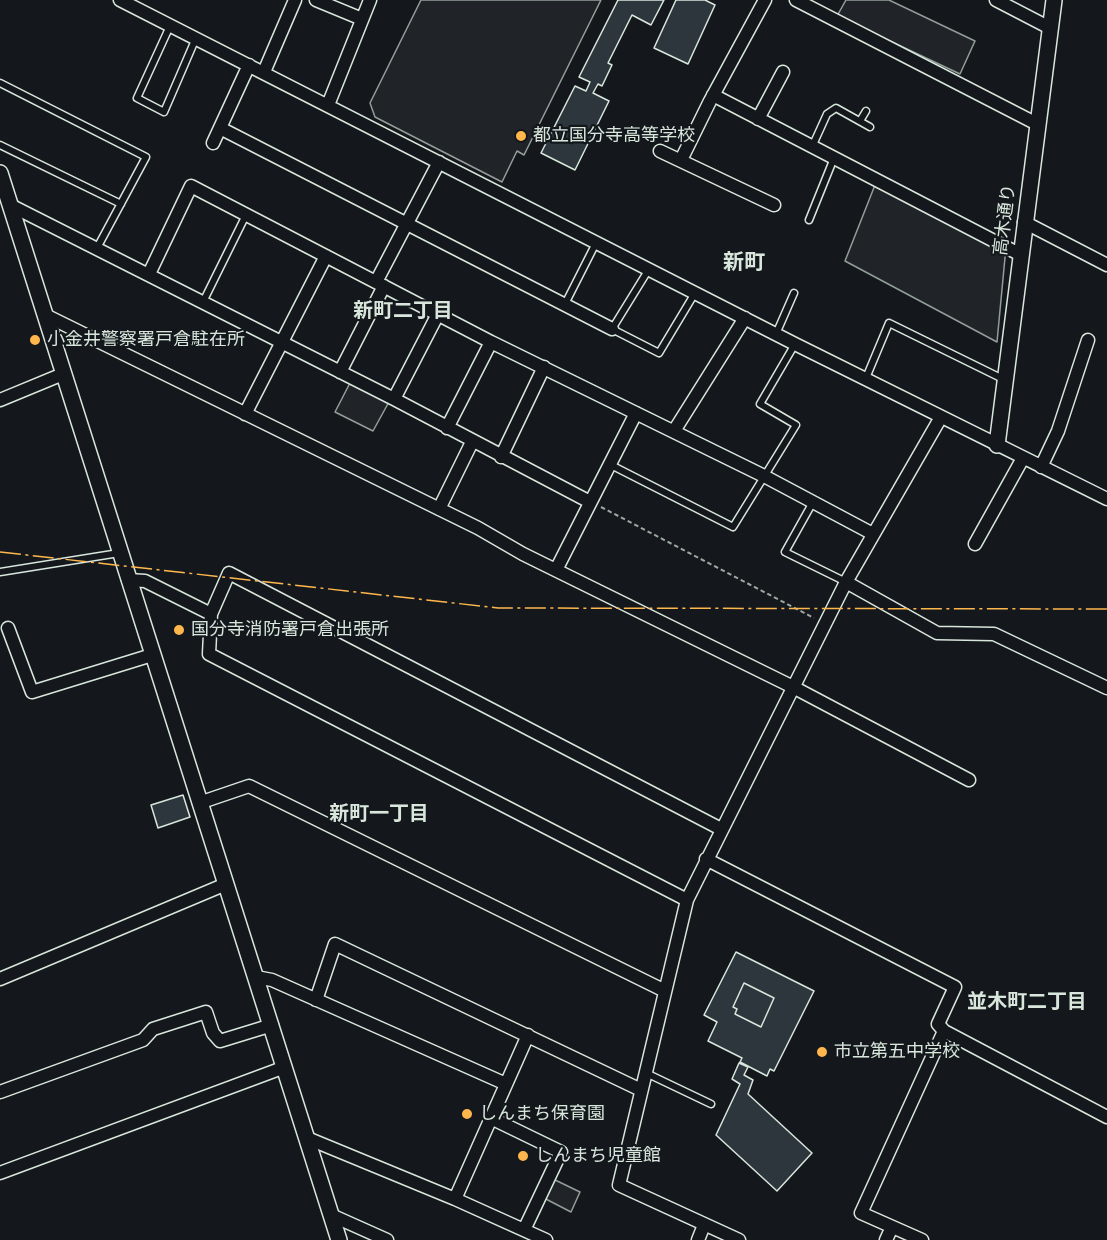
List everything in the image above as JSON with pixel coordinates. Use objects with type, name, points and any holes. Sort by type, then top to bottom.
[{"type":"street","points":[[120,0],[795,344],[1107,499]]},
{"type":"street","points":[[264,72],[295,0]]},
{"type":"street","points":[[316,0],[362,19]]},
{"type":"street","points":[[328,105],[370,0]]},
{"type":"street","points":[[681,160],[765,0]]},
{"type":"street","points":[[796,0],[1037,124]]},
{"type":"street","points":[[996,0],[1050,28]]},
{"type":"street","name":"高木通り","points":[[997,445],[1054,0]]},
{"type":"street","points":[[213,143],[249,65]]},
{"type":"street","points":[[758,119],[783,72]]},
{"type":"street","points":[[714,95],[1021,255]]},
{"type":"street","points":[[220,128],[612,329]]},
{"type":"street","points":[[660,150],[774,205]]},
{"type":"street","points":[[340,372],[407,222],[439,162]]},
{"type":"street","points":[[0,173],[6,200],[45,315],[339,1240]]},
{"type":"street","points":[[149,274],[191,186],[491,342],[764,476],[873,534]]},
{"type":"street","points":[[6,200],[590,502]]},
{"type":"street","points":[[1024,222],[1107,265]]},
{"type":"street","points":[[245,414],[326,256]]},
{"type":"street","points":[[394,399],[438,314]]},
{"type":"street","points":[[45,315],[793,687],[969,780]]},
{"type":"street","points":[[674,431],[745,318]]},
{"type":"street","points":[[1041,467],[1058,430],[1089,340]]},
{"type":"street","points":[[447,428],[491,342]]},
{"type":"street","points":[[501,457],[544,367]]},
{"type":"street","points":[[0,400],[63,374]]},
{"type":"street","points":[[556,570],[636,413]]},
{"type":"street","points":[[739,1240],[619,1185],[687,900],[846,582],[941,417]]},
{"type":"street","points":[[439,509],[472,442]]},
{"type":"street","points":[[975,544],[1023,458]]},
{"type":"street","points":[[687,900],[209,654],[211,615],[229,573],[721,829]]},
{"type":"street","points":[[128,580],[145,581],[211,615]]},
{"type":"street","points":[[846,582],[937,633],[994,634],[1107,688]]},
{"type":"street","points":[[8,628],[32,692],[152,655]]},
{"type":"street","points":[[199,803],[249,786],[665,991]]},
{"type":"street","points":[[706,859],[956,987],[938,1024],[944,1031],[1107,1117]]},
{"type":"street","points":[[0,979],[226,884]]},
{"type":"street","points":[[316,1000],[334,944],[641,1090]]},
{"type":"street","points":[[256,977],[272,980],[506,1084]]},
{"type":"street","points":[[0,1092],[143,1040],[153,1029],[206,1012],[213,1033],[220,1041],[272,1025]]},
{"type":"street","points":[[922,1240],[861,1213],[944,1031]]},
{"type":"street","points":[[455,1199],[528,1035]]},
{"type":"street","points":[[0,1173],[285,1067]]},
{"type":"street","points":[[491,1118],[561,1152],[524,1230]]},
{"type":"street","points":[[307,1137],[546,1240]]},
{"type":"street","points":[[331,1215],[387,1240]]},
{"type":"street","points":[[698,1240],[704,1225]]},
{"type":"street","points":[[886,1240],[892,1227]]},
{"type":"lane","points":[[170,25],[137,98],[164,112],[196,38]]},
{"type":"lane","points":[[0,83],[146,157],[97,248]]},
{"type":"lane","points":[[812,147],[827,114],[836,108],[870,127]]},
{"type":"lane","points":[[860,121],[866,111]]},
{"type":"lane","points":[[0,145],[120,204]]},
{"type":"lane","points":[[809,220],[834,158]]},
{"type":"lane","points":[[203,302],[247,214]]},
{"type":"lane","points":[[565,304],[597,242]]},
{"type":"lane","points":[[649,269],[612,329],[658,353],[696,293]]},
{"type":"lane","points":[[776,334],[794,293]]},
{"type":"lane","points":[[866,378],[889,323],[1005,380]]},
{"type":"lane","points":[[609,464],[732,527],[796,425],[760,404],[795,344]]},
{"type":"lane","points":[[813,501],[785,552],[846,582]]},
{"type":"lane","points":[[0,572],[119,553]]},
{"type":"lane","points":[[646,1073],[711,1104]]},
{"type":"path","points":[[590,502],[825,623]]},
{"type":"shaded area","points":[[421,0],[601,0],[524,155],[517,151],[502,182],[375,117],[370,103]]},
{"type":"shaded area","points":[[846,0],[889,0],[975,41],[960,74],[837,16]]},
{"type":"shaded area","points":[[875,185],[1006,247],[997,342],[845,261]]},
{"type":"shaded area","points":[[351,381],[390,400],[373,431],[335,412]]},
{"type":"shaded area","points":[[551,1178],[580,1192],[571,1212],[542,1197]]},
{"type":"building","points":[[618,0],[664,0],[651,25],[632,15],[608,63],[612,65],[602,86],[598,84],[593,93],[609,101],[575,170],[541,153],[575,86],[586,91],[590,82],[579,77]]},
{"type":"building","points":[[676,0],[705,0],[715,5],[688,64],[654,48]]},
{"type":"building","points":[[183,795],[190,817],[158,828],[151,805]]},
{"type":"building","points":[[736,952],[814,991],[774,1071],[770,1069],[767,1076],[740,1062],[742,1058],[708,1041],[717,1022],[704,1015]],"holes":[[[744,983],[774,998],[761,1027],[735,1014],[737,1009],[733,1007]]]},
{"type":"building","points":[[744,983],[774,998],[761,1027],[735,1014],[737,1009],[733,1007]]},
{"type":"building","points":[[739,1063],[748,1067],[744,1075],[753,1080],[748,1094],[812,1153],[777,1191],[716,1135],[740,1084],[732,1079]]},
{"type":"power","points":[[0,552],[498,608],[1107,609]]},
{"type":"place","name":"都立国分寺高等学校","points":[[521,136]]},
{"type":"place","name":"小金井警察署戸倉駐在所","points":[[35,340]]},
{"type":"place","name":"国分寺消防署戸倉出張所","points":[[179,630]]},
{"type":"place","name":"市立第五中学校","points":[[822,1052]]},
{"type":"place","name":"しんまち保育園","points":[[467,1114]]},
{"type":"place","name":"しんまち児童館","points":[[523,1156]]},
{"type":"district","name":"新町","points":[[744,263]]},
{"type":"district","name":"新町二丁目","points":[[403,311]]},
{"type":"district","name":"新町一丁目","points":[[379,814]]},
{"type":"district","name":"並木町二丁目","points":[[1027,1002]]}]
